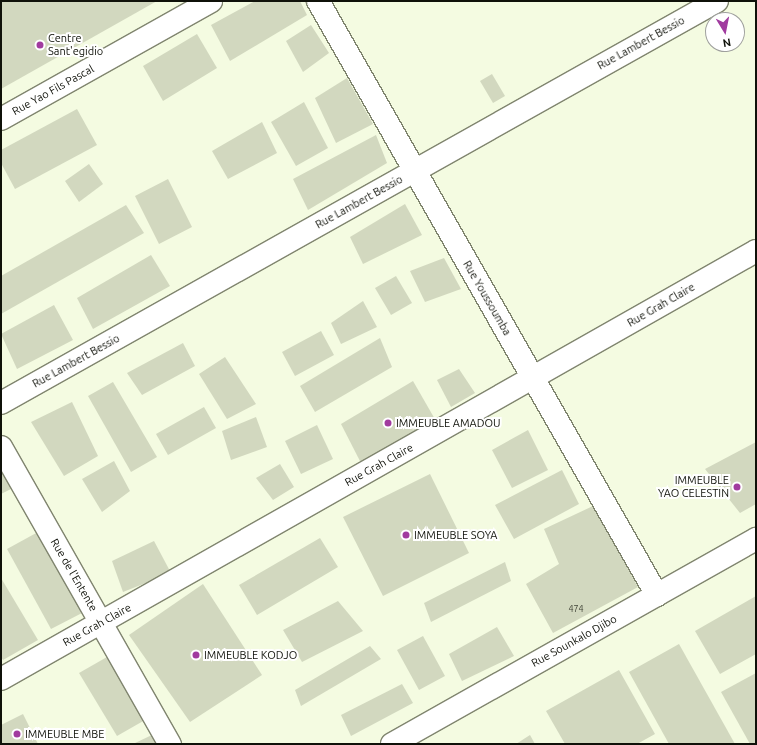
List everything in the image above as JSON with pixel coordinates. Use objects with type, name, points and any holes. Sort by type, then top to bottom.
[{"type":"street","name":"Rue Yao Fils Pascal","points":[[1,119],[210,1]]},
{"type":"street","name":"Rue Youssoumba","points":[[318,1],[657,595]]},
{"type":"street","name":"Rue Lambert Bessio","points":[[1,403],[717,1]]},
{"type":"street","name":"Rue Grah Claire","points":[[1,679],[756,251]]},
{"type":"street","name":"Rue de l'Entente","points":[[1,447],[170,744]]},
{"type":"street","name":"Rue Sounkalo Djibo","points":[[392,744],[756,539]]},
{"type":"building","name":"Centre Sant'egidio","points":[[1,1],[157,1],[1,89]]},
{"type":"building","points":[[255,1],[300,1],[307,15],[230,61],[211,25]]},
{"type":"building","points":[[311,25],[329,53],[303,72],[286,41]]},
{"type":"building","points":[[197,34],[217,68],[163,101],[143,66]]},
{"type":"building","points":[[492,74],[505,96],[493,103],[480,81]]},
{"type":"building","points":[[347,78],[373,124],[336,143],[315,98]]},
{"type":"building","points":[[304,102],[328,148],[296,166],[271,122]]},
{"type":"building","points":[[77,109],[97,145],[15,189],[1,163],[1,150]]},
{"type":"building","points":[[262,122],[277,153],[228,179],[212,151]]},
{"type":"building","points":[[376,135],[387,163],[308,210],[293,179]]},
{"type":"building","points":[[89,164],[103,184],[79,202],[65,181]]},
{"type":"building","points":[[168,179],[192,227],[159,244],[135,196]]},
{"type":"building","points":[[405,204],[422,235],[363,264],[350,237]]},
{"type":"building","points":[[126,205],[144,233],[1,314],[1,276]]},
{"type":"building","points":[[151,255],[170,286],[93,329],[77,298]]},
{"type":"building","points":[[444,258],[461,289],[425,302],[410,271]]},
{"type":"building","points":[[396,276],[412,303],[391,315],[375,288]]},
{"type":"building","points":[[363,301],[377,327],[341,344],[331,323]]},
{"type":"building","points":[[54,305],[73,340],[17,369],[1,334]]},
{"type":"building","points":[[321,331],[334,355],[295,376],[282,352]]},
{"type":"building","points":[[380,338],[392,367],[315,412],[300,386]]},
{"type":"building","points":[[183,343],[195,366],[142,395],[127,373]]},
{"type":"building","points":[[225,357],[256,404],[227,419],[199,374]]},
{"type":"building","points":[[459,369],[475,393],[451,407],[437,380]]},
{"type":"building","name":"IMMEUBLE AMADOU","points":[[413,381],[436,421],[362,465],[341,424]]},
{"type":"building","points":[[113,382],[157,457],[131,472],[88,396]]},
{"type":"building","points":[[72,402],[98,456],[64,476],[31,422]]},
{"type":"building","points":[[204,407],[216,428],[168,455],[156,434]]},
{"type":"building","points":[[256,417],[267,447],[231,460],[222,431]]},
{"type":"building","points":[[317,425],[333,459],[301,474],[285,441]]},
{"type":"building","points":[[528,430],[548,470],[512,488],[492,450]]},
{"type":"building","name":"IMMEUBLE YAO CELESTIN","points":[[756,442],[756,504],[740,513],[705,469]]},
{"type":"building","points":[[114,461],[130,491],[102,512],[82,479]]},
{"type":"building","points":[[280,464],[294,487],[273,500],[256,478]]},
{"type":"building","points":[[1,469],[11,489],[1,494]]},
{"type":"building","points":[[562,470],[579,504],[514,539],[495,505]]},
{"type":"building","name":"IMMEUBLE SOYA","points":[[430,474],[469,553],[383,596],[343,517]]},
{"type":"building","points":[[593,506],[638,587],[553,633],[526,584],[559,564],[544,529]]},
{"type":"building","points":[[38,532],[82,613],[51,629],[7,549]]},
{"type":"building","points":[[320,538],[338,567],[257,615],[239,585]]},
{"type":"building","points":[[154,541],[171,573],[123,592],[112,561]]},
{"type":"building","points":[[505,562],[511,581],[431,622],[424,603]]},
{"type":"building","points":[[1,578],[38,640],[3,660],[1,657]]},
{"type":"building","name":"IMMEUBLE KODJO","points":[[203,584],[262,675],[190,722],[129,635]]},
{"type":"building","points":[[756,596],[756,654],[720,674],[695,631]]},
{"type":"building","points":[[338,601],[363,631],[302,662],[283,630]]},
{"type":"building","points":[[497,627],[514,656],[462,681],[449,654]]},
{"type":"building","points":[[423,636],[445,676],[419,690],[397,650]]},
{"type":"building","points":[[679,644],[735,744],[669,744],[629,672]]},
{"type":"building","points":[[370,646],[381,659],[301,706],[295,690]]},
{"type":"building","points":[[107,657],[145,720],[117,736],[79,673]]},
{"type":"building","points":[[619,670],[655,734],[637,744],[565,744],[546,711]]},
{"type":"building","points":[[756,673],[756,744],[750,744],[721,692]]},
{"type":"building","points":[[402,684],[413,703],[351,736],[341,715]]},
{"type":"building","name":"IMMEUBLE MBE","points":[[23,714],[38,744],[1,744],[1,725]]},
{"type":"building","points":[[154,734],[159,744],[133,744]]},
{"type":"building","points":[[530,735],[535,744],[516,744]]},
{"type":"place","name":"Centre Sant'egidio","points":[[40,45]]},
{"type":"place","name":"IMMEUBLE AMADOU","points":[[388,423]]},
{"type":"place","name":"IMMEUBLE YAO CELESTIN","points":[[737,487]]},
{"type":"place","name":"IMMEUBLE SOYA","points":[[406,535]]},
{"type":"place","name":"IMMEUBLE KODJO","points":[[196,655]]},
{"type":"place","name":"IMMEUBLE MBE","points":[[17,734]]}]
